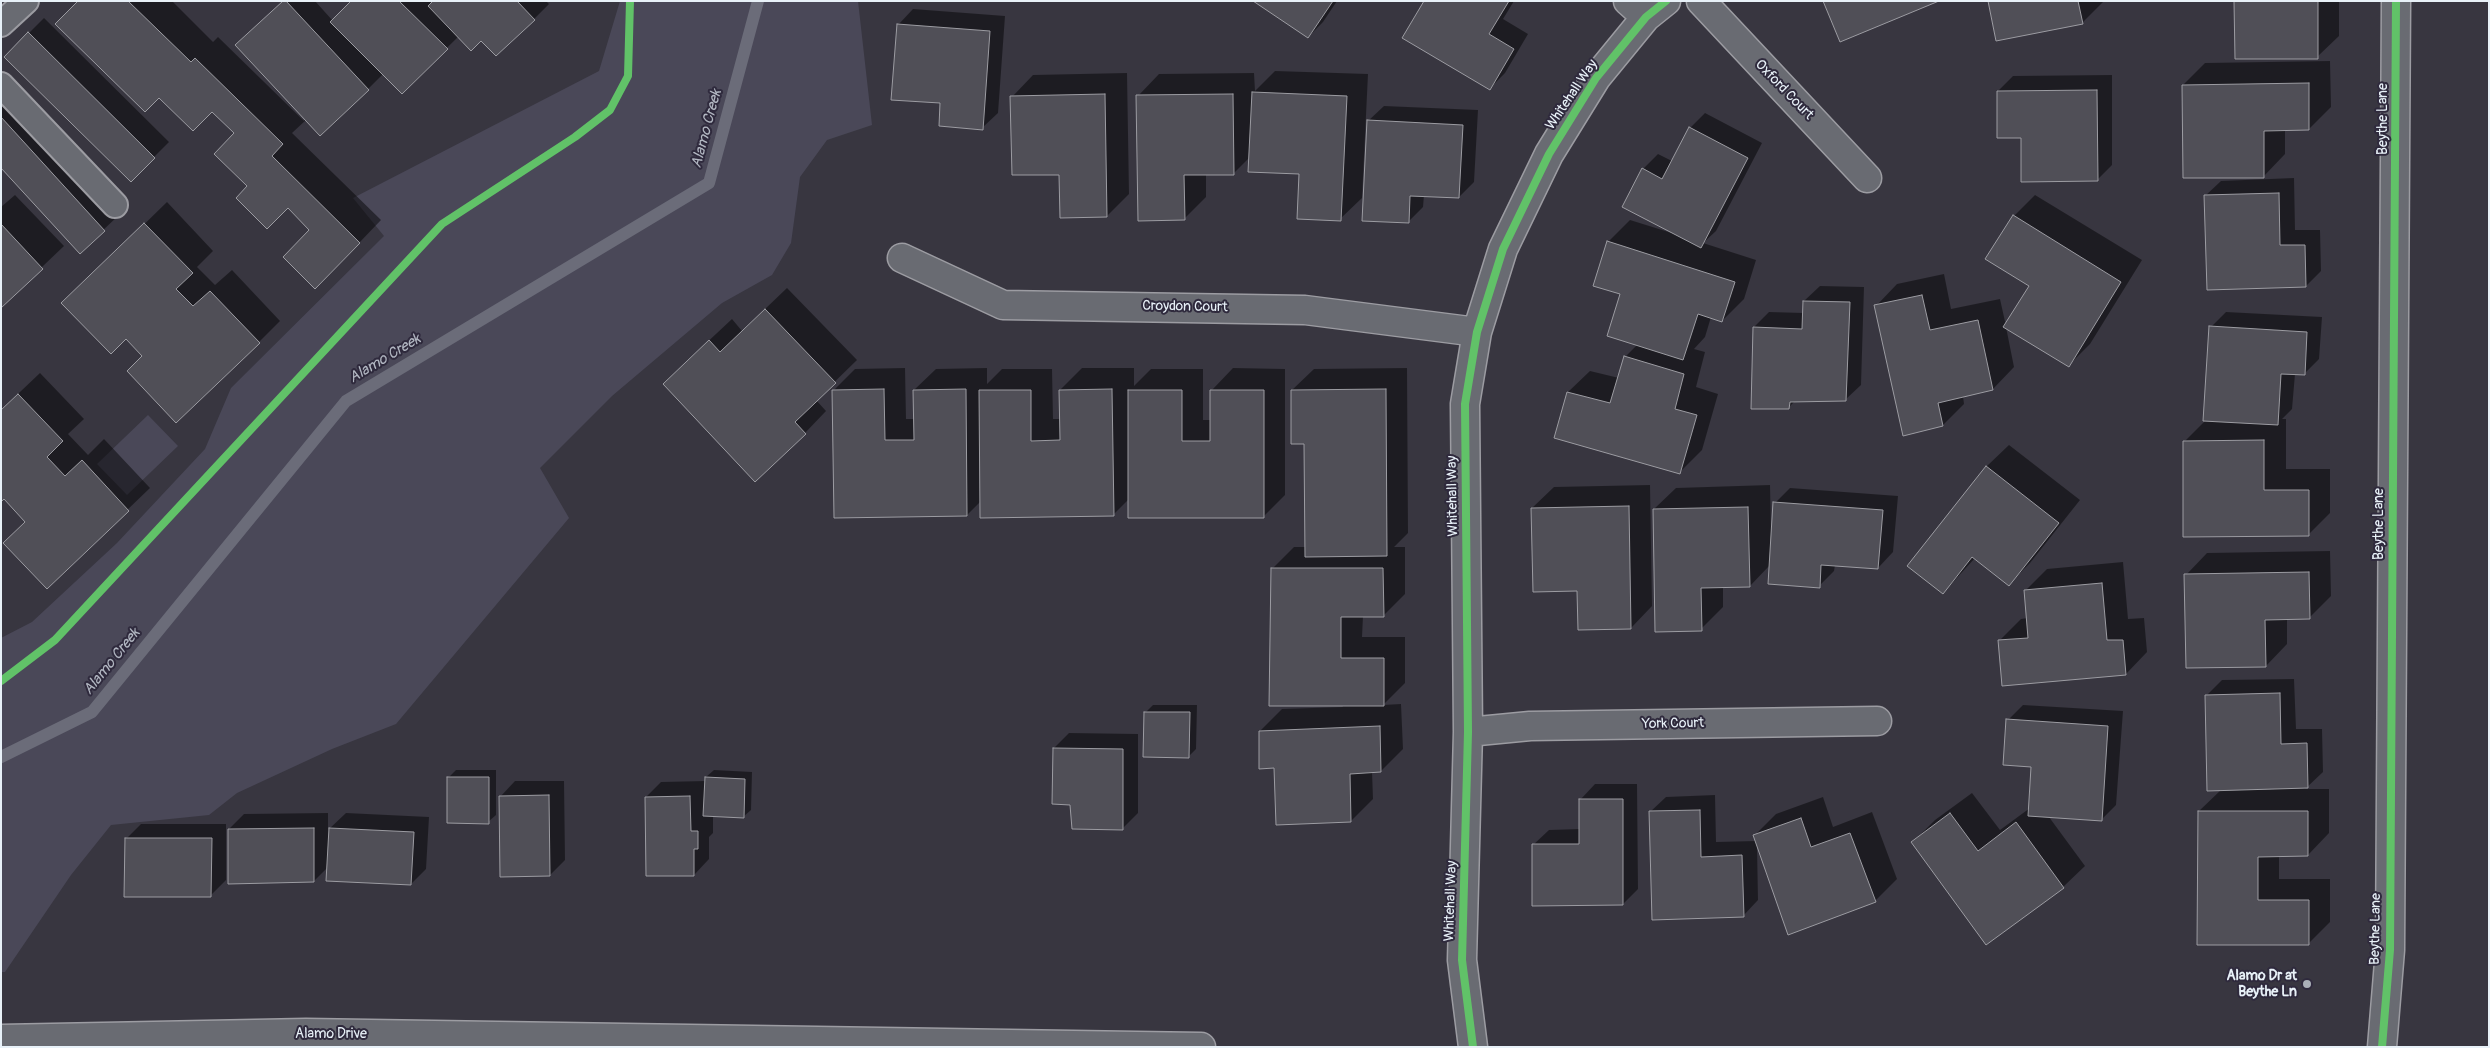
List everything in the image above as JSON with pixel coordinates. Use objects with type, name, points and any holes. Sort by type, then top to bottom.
[{"type":"street","name":"Oxford Court","points":[[1701,1],[1867,178]]},
{"type":"street","name":"Beythe Lane","points":[[2382,1047],[2390,950],[2396,1]]},
{"type":"street","name":"Whitehall Way","points":[[1472,1047],[1462,960],[1468,732],[1465,404],[1477,332],[1503,249],[1549,154],[1596,78],[1647,6]]},
{"type":"street","name":"Croydon Court","points":[[902,258],[1003,305],[1306,310],[1477,332]]},
{"type":"street","name":"York Court","points":[[1468,732],[1530,726],[1877,721]]},
{"type":"street","name":"Alamo Drive","points":[[1,1039],[175,1041],[306,1033],[1201,1047]]},
{"type":"lane","points":[[1,24],[26,1]]},
{"type":"lane","points":[[1,85],[115,205]]},
{"type":"shaded area","points":[[620,1],[858,1],[872,125],[827,140],[800,177],[791,243],[772,275],[722,303],[612,396],[540,468],[569,518],[396,724],[332,749],[237,793],[209,815],[111,825],[71,875],[5,972],[1,972],[1,638],[32,622],[117,543],[205,449],[231,388],[384,236],[353,198],[599,71]]},
{"type":"shaded area","points":[[148,415],[178,446],[127,495],[97,464]]},
{"type":"building","points":[[78,1],[128,1],[191,62],[195,58],[283,144],[272,156],[360,243],[315,289],[283,257],[309,230],[288,208],[267,229],[236,198],[247,186],[214,154],[234,133],[212,112],[193,131],[159,98],[145,112],[55,24]]},
{"type":"building","points":[[283,1],[286,1],[369,90],[320,136],[235,45]]},
{"type":"building","points":[[351,1],[399,1],[448,49],[402,94],[330,22]]},
{"type":"building","points":[[433,1],[517,1],[535,20],[496,56],[481,41],[471,51],[428,6]]},
{"type":"building","points":[[1253,1],[1333,1],[1308,38]]},
{"type":"building","points":[[1424,1],[1509,1],[1489,34],[1514,49],[1490,90],[1402,38]]},
{"type":"building","points":[[1823,1],[1939,1],[1840,42]]},
{"type":"building","points":[[1988,1],[2078,1],[2083,24],[1996,41]]},
{"type":"building","points":[[2234,1],[2318,1],[2318,59],[2235,59]]},
{"type":"building","points":[[897,24],[990,31],[983,130],[939,126],[940,103],[891,100]]},
{"type":"building","points":[[28,32],[155,158],[131,182],[4,57]]},
{"type":"building","points":[[2309,83],[2309,130],[2264,131],[2264,178],[2183,178],[2182,85]]},
{"type":"building","points":[[2097,90],[2098,181],[2021,182],[2021,138],[1997,138],[1997,91]]},
{"type":"building","points":[[1252,92],[1347,96],[1341,221],[1297,219],[1299,174],[1248,172]]},
{"type":"building","points":[[1105,94],[1107,217],[1060,218],[1059,175],[1012,175],[1010,96]]},
{"type":"building","points":[[1233,94],[1234,175],[1184,175],[1185,220],[1138,221],[1136,95]]},
{"type":"building","points":[[1,117],[105,231],[80,254],[1,168]]},
{"type":"building","points":[[1367,120],[1463,125],[1459,198],[1410,196],[1409,223],[1362,221]]},
{"type":"building","points":[[1689,127],[1748,158],[1701,248],[1622,207],[1642,168],[1662,179]]},
{"type":"building","points":[[2279,193],[2280,245],[2305,245],[2306,287],[2207,290],[2204,195]]},
{"type":"building","points":[[2013,215],[2121,282],[2069,367],[2003,327],[2029,286],[1985,259]]},
{"type":"building","points":[[144,223],[193,273],[176,289],[193,306],[210,291],[260,343],[176,423],[127,371],[142,356],[126,339],[111,354],[61,303]]},
{"type":"building","points":[[1,224],[43,269],[1,308]]},
{"type":"building","points":[[1607,241],[1735,282],[1722,322],[1698,314],[1683,360],[1607,336],[1620,294],[1593,286]]},
{"type":"building","points":[[1922,295],[1930,330],[1978,320],[1993,390],[1938,403],[1943,426],[1903,436],[1874,305]]},
{"type":"building","points":[[1803,301],[1850,302],[1846,401],[1790,402],[1789,409],[1751,409],[1753,327],[1802,329]]},
{"type":"building","points":[[765,309],[836,383],[795,422],[806,434],[755,482],[663,384],[709,340],[720,352]]},
{"type":"building","points":[[2209,326],[2307,332],[2305,375],[2281,374],[2278,425],[2203,421]]},
{"type":"building","points":[[1624,356],[1684,374],[1675,409],[1697,415],[1680,474],[1554,438],[1567,392],[1610,403]]},
{"type":"building","points":[[884,389],[885,440],[914,440],[913,390],[966,389],[967,516],[834,518],[832,390]]},
{"type":"building","points":[[1112,389],[1114,516],[980,518],[979,390],[1031,390],[1031,441],[1060,440],[1059,390]]},
{"type":"building","points":[[1386,389],[1387,556],[1305,557],[1304,444],[1291,444],[1291,390]]},
{"type":"building","points":[[1128,390],[1182,390],[1182,441],[1210,441],[1210,390],[1264,390],[1264,518],[1128,518]]},
{"type":"building","points":[[18,394],[63,441],[47,457],[65,476],[82,460],[129,511],[47,589],[3,543],[25,522],[4,499],[1,502],[1,410]]},
{"type":"building","points":[[2264,440],[2264,490],[2309,490],[2309,536],[2183,537],[2183,441]]},
{"type":"building","points":[[1986,466],[2059,523],[2009,586],[1972,557],[1943,594],[1907,566]]},
{"type":"building","points":[[1773,502],[1883,510],[1878,569],[1821,565],[1820,588],[1768,584]]},
{"type":"building","points":[[1629,506],[1631,629],[1578,630],[1577,591],[1533,592],[1531,508]]},
{"type":"building","points":[[1748,507],[1750,587],[1701,588],[1702,631],[1655,632],[1653,509]]},
{"type":"building","points":[[1271,568],[1383,568],[1384,617],[1341,617],[1341,658],[1384,658],[1384,706],[1269,706]]},
{"type":"building","points":[[2309,572],[2310,619],[2265,620],[2266,667],[2186,668],[2184,574]]},
{"type":"building","points":[[2102,583],[2107,640],[2123,640],[2126,675],[2002,686],[1998,640],[2028,638],[2024,590]]},
{"type":"building","points":[[2280,693],[2281,744],[2307,743],[2308,788],[2207,791],[2205,695]]},
{"type":"building","points":[[1144,712],[1190,712],[1189,758],[1143,757]]},
{"type":"building","points":[[2006,719],[2108,726],[2102,821],[2028,816],[2031,767],[2003,765]]},
{"type":"building","points":[[1380,726],[1381,772],[1350,774],[1351,822],[1276,825],[1274,768],[1259,769],[1259,731]]},
{"type":"building","points":[[1053,748],[1123,749],[1123,830],[1072,829],[1070,805],[1052,804]]},
{"type":"building","points":[[447,777],[489,777],[489,824],[447,823]]},
{"type":"building","points":[[705,777],[745,779],[744,818],[703,816]]},
{"type":"building","points":[[549,795],[550,876],[500,877],[499,796]]},
{"type":"building","points":[[690,796],[691,831],[698,831],[698,849],[694,849],[694,876],[646,876],[645,797]]},
{"type":"building","points":[[1579,799],[1623,799],[1623,905],[1532,906],[1532,844],[1579,844]]},
{"type":"building","points":[[1700,810],[1701,857],[1742,855],[1744,917],[1652,920],[1649,811]]},
{"type":"building","points":[[2198,811],[2308,811],[2308,856],[2258,857],[2258,900],[2309,900],[2309,945],[2197,945]]},
{"type":"building","points":[[1950,813],[1978,851],[2016,822],[2064,888],[1986,945],[1911,842]]},
{"type":"building","points":[[1801,818],[1811,847],[1850,833],[1876,902],[1788,935],[1753,835]]},
{"type":"building","points":[[314,828],[314,882],[228,884],[228,829]]},
{"type":"building","points":[[329,828],[414,832],[411,885],[326,881]]},
{"type":"building","points":[[125,838],[212,838],[211,897],[124,897]]},
{"type":"waterway","name":"Alamo Creek","points":[[1,757],[92,712],[346,401],[709,183],[758,1]]},
{"type":"cycle path","points":[[1,681],[55,640],[442,224],[575,137],[610,110],[628,76],[630,1]]},
{"type":"cycle path","points":[[1473,1047],[1462,960],[1468,732],[1465,404],[1477,332],[1503,249],[1549,154],[1596,78],[1646,17],[1666,1]]},
{"type":"cycle path","points":[[2382,1047],[2390,950],[2396,1]]},
{"type":"place","name":"Alamo Dr at Beythe Ln","points":[[2307,984]]}]
